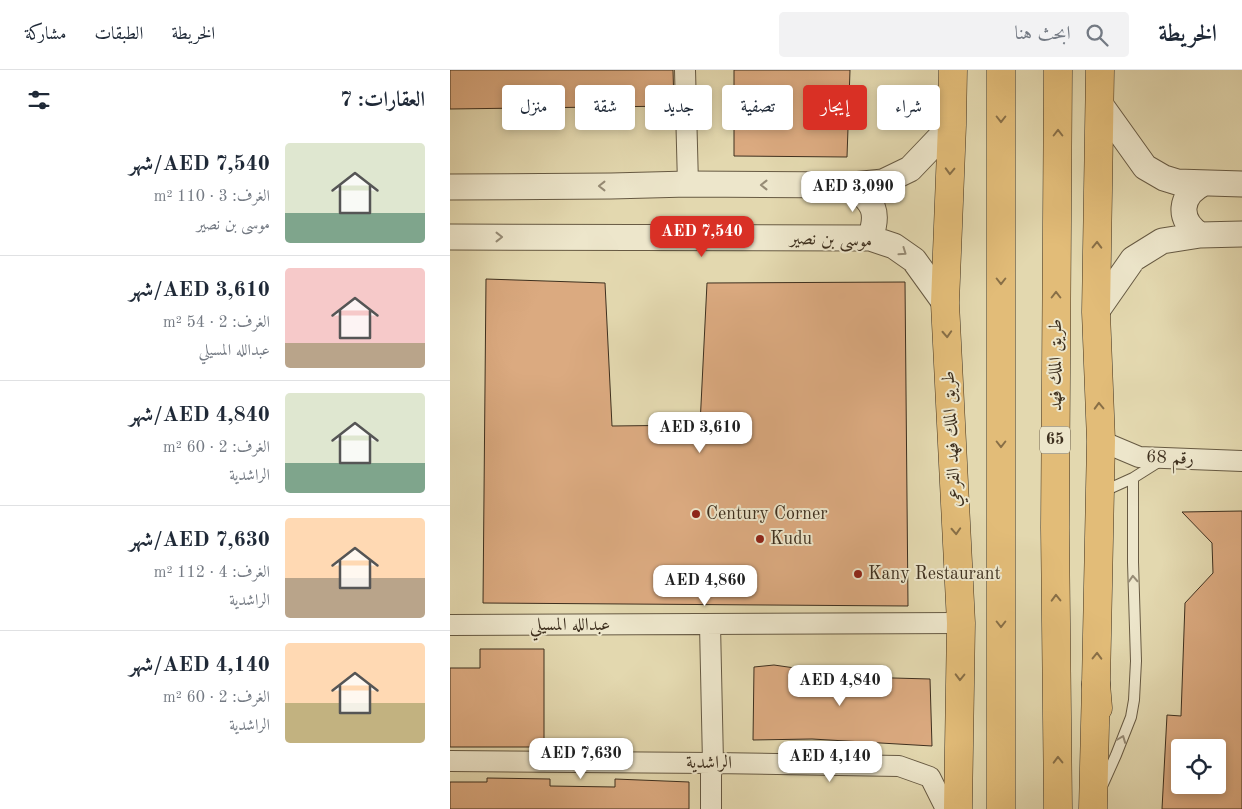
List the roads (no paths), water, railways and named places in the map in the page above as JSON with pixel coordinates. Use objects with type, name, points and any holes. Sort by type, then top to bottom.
[{"type":"main road","name":"طريق الملك فهد الفرعي","points":[[953,70],[945,303],[960,623],[958,809]]},
{"type":"main road","points":[[1001,70],[1001,809]]},
{"type":"main road","name":"طريق الملك فهد","points":[[1058,70],[1055,528],[1058,809]]},
{"type":"main road","points":[[1100,70],[1096,312],[1101,441],[1096,684],[1102,802]]},
{"type":"street","points":[[685,70],[688,184]]},
{"type":"street","points":[[1100,104],[1145,167],[1164,178],[1176,182],[1242,184]]},
{"type":"street","points":[[450,187],[688,184],[853,185],[883,182],[910,169],[952,125]]},
{"type":"street","points":[[1200,235],[1188,224],[1184,208],[1190,192],[1204,183]]},
{"type":"street","points":[[853,185],[868,198],[874,209],[874,226],[870,238]]},
{"type":"street","points":[[1096,312],[1133,259],[1162,241],[1200,235],[1242,234]]},
{"type":"street","name":"موسى بن نصير","points":[[450,237],[870,238],[894,246],[914,260],[945,303]]},
{"type":"street","name":"رقم 68","points":[[1101,441],[1139,457],[1242,461]]},
{"type":"street","name":"عبدالله المسيلي","points":[[450,625],[960,623]]},
{"type":"street","points":[[710,624],[713,763],[711,774],[711,809]]},
{"type":"street","name":"الراشدية","points":[[450,762],[899,766],[930,777],[946,809]]},
{"type":"lane","points":[[1099,494],[1134,478],[1164,458]]},
{"type":"lane","points":[[1102,802],[1116,755],[1131,716],[1134,700],[1136,660],[1133,562],[1134,478]]},
{"type":"place","name":"Century Corner","points":[[696,514]]},
{"type":"place","name":"Kudu","points":[[760,539]]},
{"type":"place","name":"Kany Restaurant","points":[[858,574]]}]
